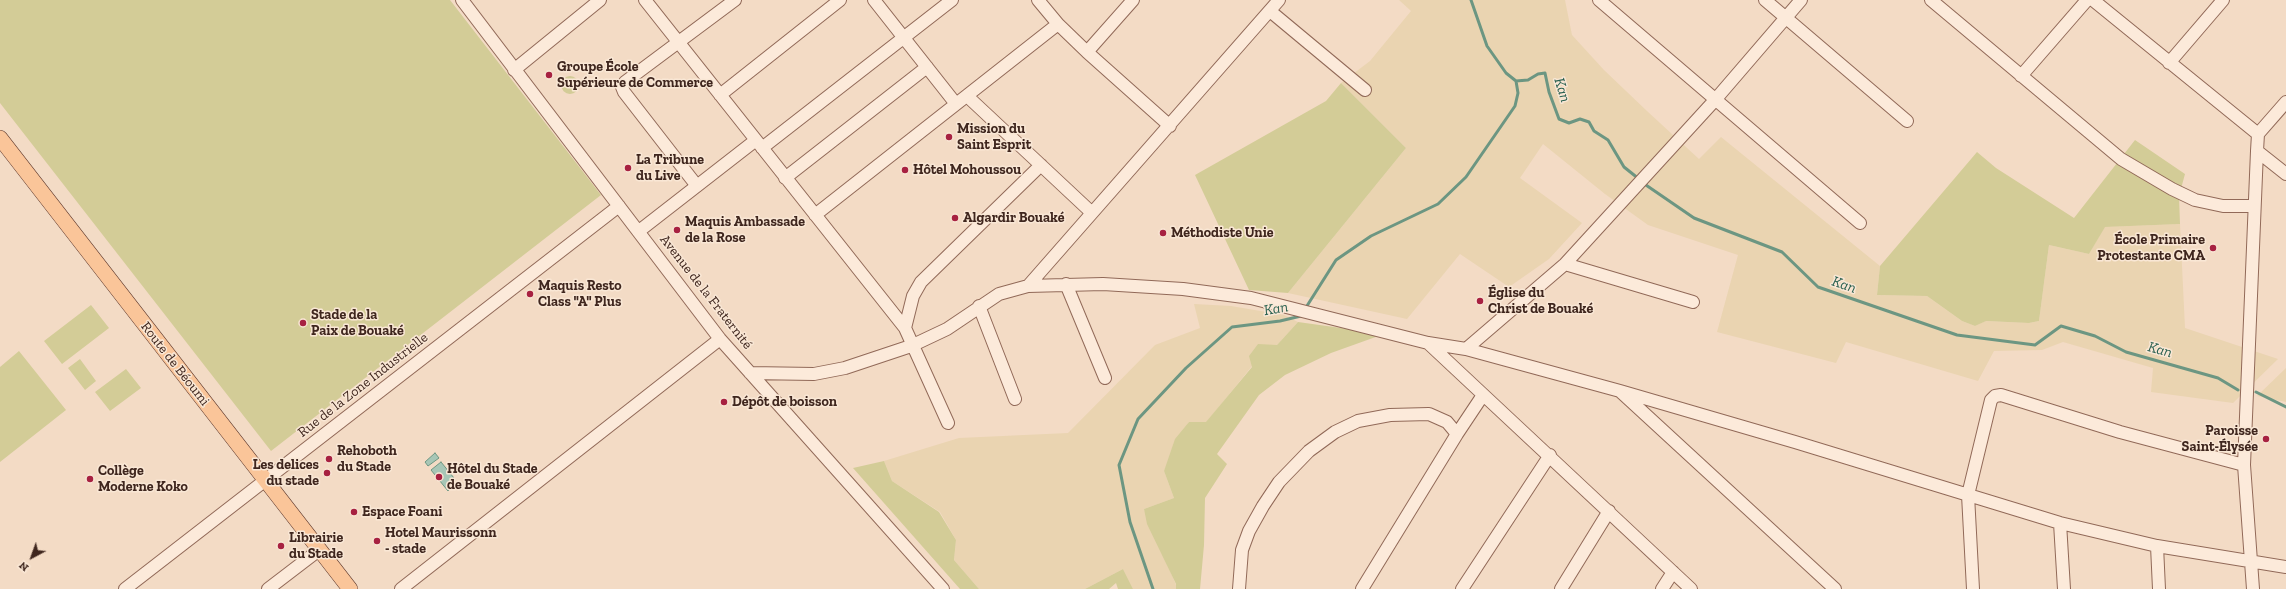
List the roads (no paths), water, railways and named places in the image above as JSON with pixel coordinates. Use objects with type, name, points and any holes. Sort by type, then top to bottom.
[{"type":"main road","name":"Route de Béoumi","points":[[0,138],[350,589]]},
{"type":"street","name":"Avenue de la Fraternité","points":[[462,0],[720,339],[862,496],[943,589]]},
{"type":"street","points":[[514,70],[600,0]]},
{"type":"street","points":[[645,0],[905,328],[911,346],[948,423]]},
{"type":"street","points":[[697,186],[624,92],[622,86],[625,82],[735,0]]},
{"type":"street","points":[[720,95],[840,0]]},
{"type":"street","points":[[874,0],[956,104]]},
{"type":"street","points":[[639,231],[697,186],[759,144],[952,0]]},
{"type":"street","points":[[1038,0],[1058,24],[1087,52],[1170,126]]},
{"type":"street","points":[[1087,52],[1132,0]]},
{"type":"street","points":[[1028,286],[1091,212],[1170,126],[1279,0]]},
{"type":"street","points":[[1599,0],[1860,223]]},
{"type":"street","points":[[1765,0],[1907,121]]},
{"type":"street","points":[[1466,349],[1565,264],[1715,100],[1801,0]]},
{"type":"street","points":[[1930,0],[2121,159],[2172,189],[2202,201],[2223,206],[2254,206]]},
{"type":"street","points":[[2022,76],[2087,0]]},
{"type":"street","points":[[2093,0],[2258,134]]},
{"type":"street","points":[[2169,63],[2223,0]]},
{"type":"street","points":[[1270,11],[1365,90]]},
{"type":"street","points":[[814,215],[1058,24]]},
{"type":"street","points":[[785,178],[927,67]]},
{"type":"street","points":[[967,96],[1091,212]]},
{"type":"street","points":[[2254,589],[2244,465],[2258,134],[2286,102]]},
{"type":"street","points":[[2257,151],[2286,174]]},
{"type":"street","points":[[905,328],[913,296],[921,282],[1041,165]]},
{"type":"street","name":"Rue de la Zone Industrielle","points":[[126,589],[619,206]]},
{"type":"street","points":[[1565,264],[1693,302]]},
{"type":"street","points":[[1066,284],[1105,378]]},
{"type":"street","points":[[750,373],[814,374],[845,368],[911,346],[947,329],[979,306],[1000,294],[1028,286],[1066,284],[1183,289],[1251,298],[1428,343],[1466,349],[1620,391],[1968,494],[2060,523],[2157,546],[2286,567]]},
{"type":"street","points":[[979,306],[1015,399]]},
{"type":"street","points":[[401,589],[720,339]]},
{"type":"street","points":[[1428,343],[1550,455],[1691,589]]},
{"type":"street","points":[[1620,391],[1835,589]]},
{"type":"street","points":[[1362,589],[1457,434],[1483,395]]},
{"type":"street","points":[[1974,589],[1968,494],[1991,400],[1995,396],[2001,395],[2120,432],[2244,465]]},
{"type":"street","points":[[1239,589],[1242,550],[1249,531],[1263,506],[1279,482],[1309,451],[1335,432],[1358,421],[1390,415],[1429,414],[1446,422],[1457,434]]},
{"type":"street","points":[[1462,589],[1550,455]]},
{"type":"street","points":[[1561,589],[1609,512]]},
{"type":"street","points":[[2060,523],[2064,589]]},
{"type":"street","points":[[2157,546],[2160,589]]},
{"type":"street","points":[[268,589],[319,550]]},
{"type":"street","points":[[1662,589],[1673,572]]},
{"type":"waterway","name":"Kan","points":[[1471,0],[1487,46],[1506,73],[1516,81],[1528,80],[1538,74],[1545,73],[1549,92],[1559,119],[1569,123],[1580,119],[1589,122],[1594,131],[1608,140],[1624,167],[1639,179]]},
{"type":"waterway","name":"Kan","points":[[1305,309],[1336,260],[1371,236],[1438,204],[1466,177],[1515,106],[1518,93],[1516,81]]},
{"type":"waterway","name":"Kan","points":[[1643,183],[1694,218],[1782,252],[1818,287],[1957,335],[2035,345],[2061,326],[2095,336],[2126,352],[2218,378],[2238,390]]},
{"type":"waterway","name":"Kan","points":[[1153,589],[1130,522],[1119,465],[1138,419],[1186,368],[1232,327],[1280,321],[1301,316]]},
{"type":"waterway","points":[[2256,392],[2286,407]]},
{"type":"place","name":"Groupe École Supérieure de Commerce","points":[[549,75]]},
{"type":"place","name":"Mission du Saint Esprit","points":[[949,137]]},
{"type":"place","name":"La Tribune du Live","points":[[628,168]]},
{"type":"place","name":"Hôtel Mohoussou","points":[[905,170]]},
{"type":"place","name":"Algardir Bouaké","points":[[955,218]]},
{"type":"place","name":"Maquis Ambassade de la Rose","points":[[677,230]]},
{"type":"place","name":"Méthodiste Unie","points":[[1163,233]]},
{"type":"place","name":"École Primaire Protestante CMA","points":[[2213,248]]},
{"type":"place","name":"Maquis Resto Class \"A\" Plus","points":[[530,294]]},
{"type":"place","name":"Église du Christ de Bouaké","points":[[1480,301]]},
{"type":"place","name":"Stade de la Paix de Bouaké","points":[[303,323]]},
{"type":"place","name":"Dépôt de boisson","points":[[724,402]]},
{"type":"place","name":"Paroisse Saint-Élysée","points":[[2266,439]]},
{"type":"place","name":"Rehoboth du Stade","points":[[329,459]]},
{"type":"place","name":"Les delices du stade","points":[[327,473]]},
{"type":"place","name":"Hôtel du Stade de Bouaké","points":[[439,477]]},
{"type":"place","name":"Collège Moderne Koko","points":[[90,479]]},
{"type":"place","name":"Espace Foani","points":[[354,512]]},
{"type":"place","name":"Hotel Maurissonn - stade","points":[[377,541]]},
{"type":"place","name":"Librairie du Stade","points":[[281,546]]}]
